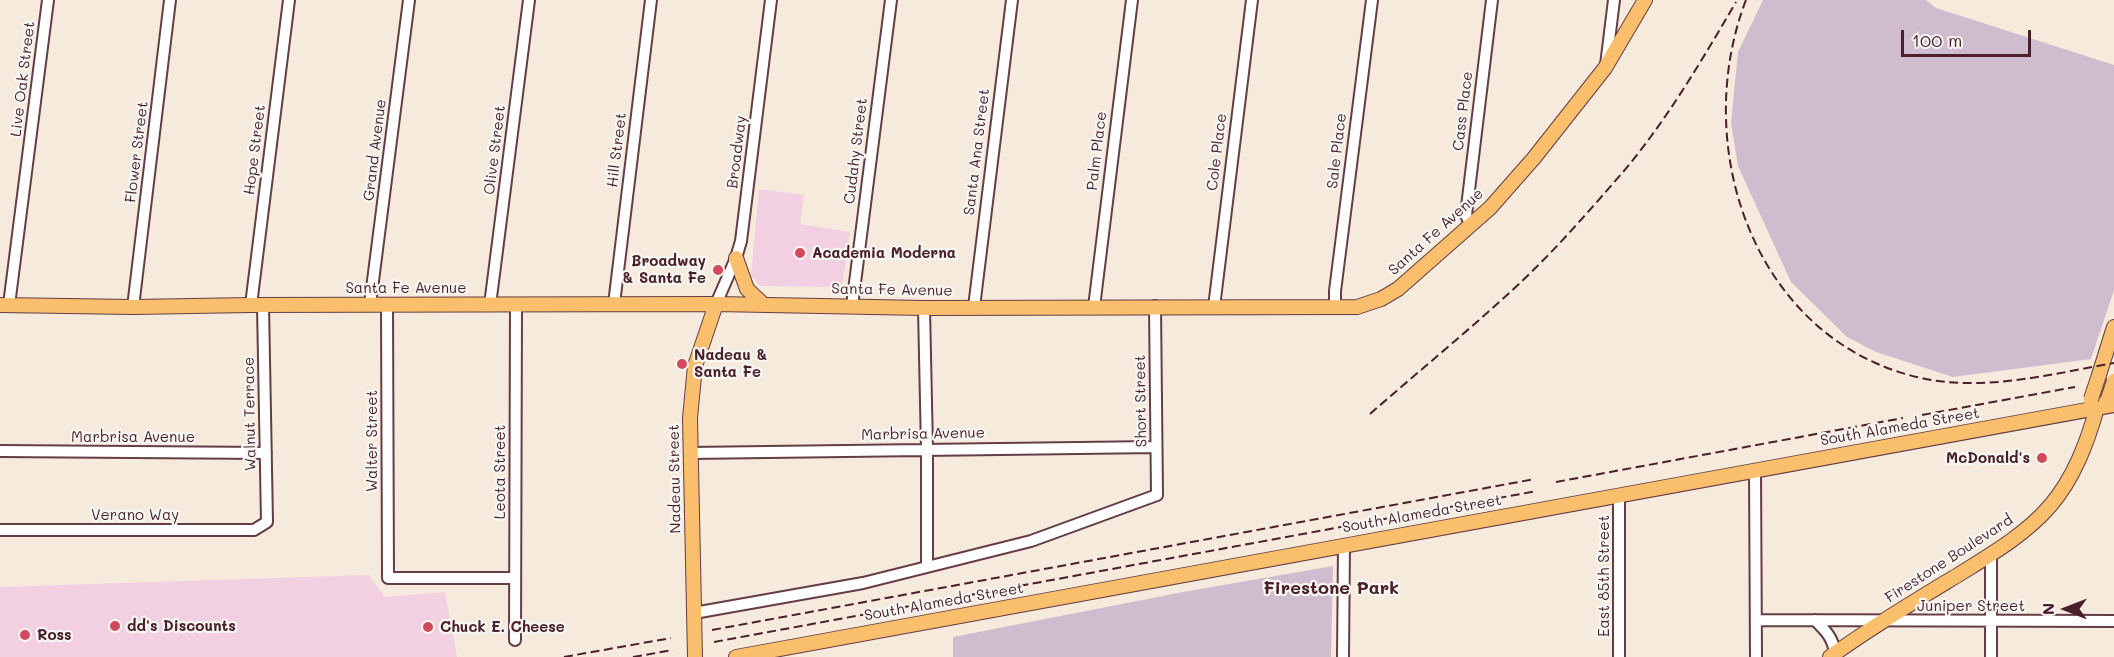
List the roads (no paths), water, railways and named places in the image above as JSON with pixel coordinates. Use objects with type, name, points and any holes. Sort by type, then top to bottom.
[{"type":"main road","name":"Santa Fe Avenue","points":[[4,305],[133,307],[716,304],[924,308],[1357,307],[1398,289],[1490,207],[1605,68],[1645,0]]},
{"type":"main road","points":[[736,258],[747,289],[764,305]]},
{"type":"main road","name":"Nadeau Street","points":[[695,657],[690,418],[695,366],[716,304]]},
{"type":"main road","name":"Firestone Boulevard","points":[[2103,402],[2099,375],[2114,327]]},
{"type":"main road","name":"Firestone Boulevard","points":[[1833,655],[1884,620],[1991,554],[2035,521],[2056,498],[2083,453],[2114,381]]},
{"type":"main road","name":"South Alameda Street","points":[[736,657],[1618,496],[2103,402]]},
{"type":"street","name":"Live Oak Street","points":[[4,305],[48,0]]},
{"type":"street","name":"Flower Street","points":[[133,307],[170,0]]},
{"type":"street","name":"Hope Street","points":[[257,305],[289,0]]},
{"type":"street","name":"Grand Avenue","points":[[370,304],[409,0]]},
{"type":"street","name":"Olive Street","points":[[490,304],[529,0]]},
{"type":"street","name":"Hill Street","points":[[614,304],[651,0]]},
{"type":"street","name":"Broadway","points":[[716,304],[741,241],[771,0]]},
{"type":"street","name":"Cudahy Street","points":[[852,306],[891,0]]},
{"type":"street","name":"Santa Ana Street","points":[[974,308],[1012,0]]},
{"type":"street","name":"Palm Place","points":[[1094,307],[1132,0]]},
{"type":"street","name":"Cole Place","points":[[1214,307],[1252,0]]},
{"type":"street","name":"Sale Place","points":[[1335,307],[1335,291],[1372,0]]},
{"type":"street","name":"Cass Place","points":[[1470,224],[1466,215],[1492,0]]},
{"type":"street","points":[[1605,68],[1614,0]]},
{"type":"street","name":"Leota Street","points":[[515,640],[516,304]]},
{"type":"street","name":"Walnut Terrace","points":[[257,305],[266,453],[267,522]]},
{"type":"street","name":"Walter Street","points":[[387,305],[387,578],[515,578]]},
{"type":"street","name":"Short Street","points":[[927,567],[1031,541],[1157,495],[1155,306]]},
{"type":"street","points":[[694,613],[863,583],[927,567],[924,308]]},
{"type":"street","name":"Marbrisa Avenue","points":[[690,453],[1156,447]]},
{"type":"street","name":"Marbrisa Avenue","points":[[0,451],[266,453]]},
{"type":"street","points":[[1755,470],[1756,657]]},
{"type":"street","name":"East 85th Street","points":[[1618,496],[1619,657]]},
{"type":"street","name":"Verano Way","points":[[0,530],[254,530],[267,522]]},
{"type":"street","points":[[1343,657],[1344,545]]},
{"type":"street","points":[[1991,554],[1991,657]]},
{"type":"street","name":"Juniper Street","points":[[1756,620],[2114,621]]},
{"type":"street","points":[[1815,620],[1834,642],[1833,655]]},
{"type":"railway","points":[[1746,0],[1730,57],[1726,116],[1733,175],[1750,231],[1778,281],[1816,324],[1863,357],[1921,378],[1945,382],[2018,380],[2114,363]]},
{"type":"railway","points":[[1370,414],[1521,282],[1586,215],[1639,152],[1669,111],[1736,2]]},
{"type":"railway","points":[[1922,415],[2075,387]]},
{"type":"railway","points":[[1556,482],[1903,418]]},
{"type":"railway","points":[[712,630],[1535,479]]},
{"type":"railway","points":[[714,642],[1537,491]]},
{"type":"railway","points":[[564,657],[671,638]]},
{"type":"railway","points":[[633,657],[673,650]]},
{"type":"place","name":"Academia Moderna","points":[[800,253]]},
{"type":"place","name":"Broadway & Santa Fe","points":[[718,270]]},
{"type":"place","name":"Nadeau & Santa Fe","points":[[682,364]]},
{"type":"place","name":"McDonald's","points":[[2042,458]]},
{"type":"place","name":"dd's Discounts","points":[[115,626]]},
{"type":"place","name":"Chuck E. Cheese","points":[[428,627]]},
{"type":"place","name":"Ross","points":[[25,635]]},
{"type":"district","name":"Firestone Park","points":[[1331,588]]}]
